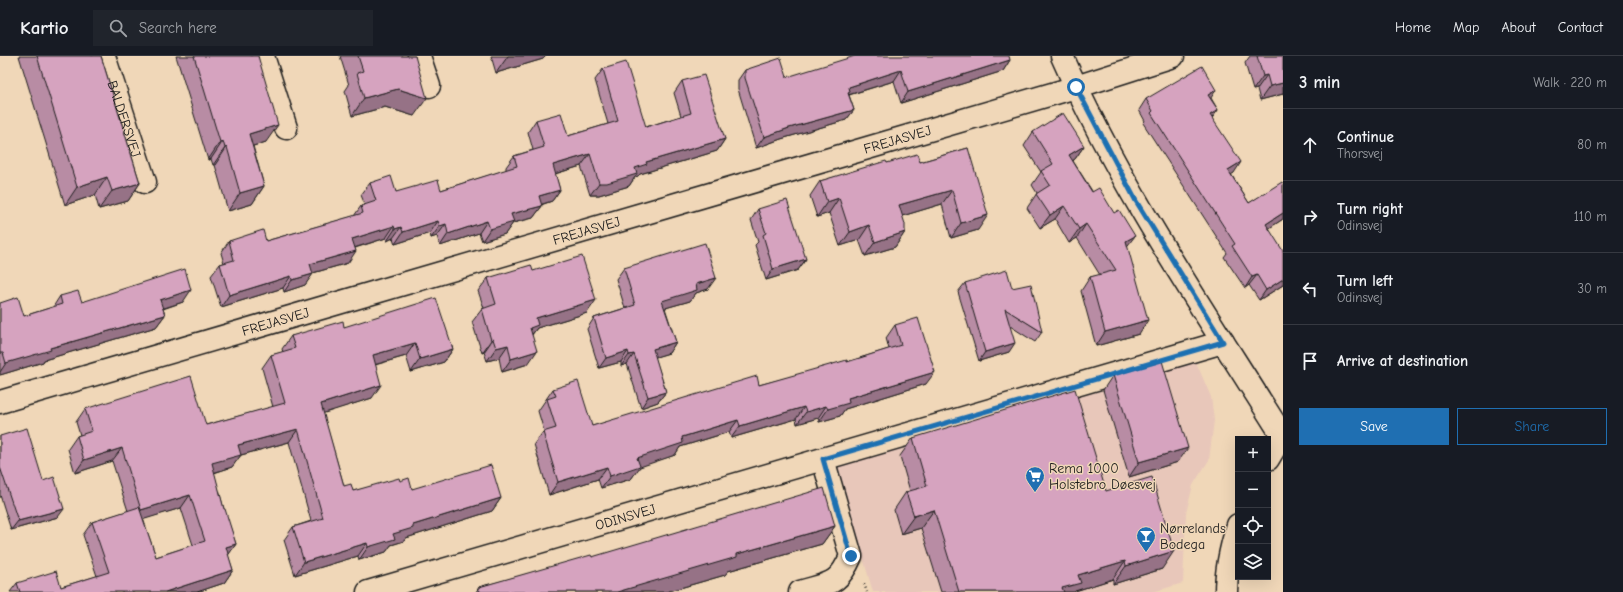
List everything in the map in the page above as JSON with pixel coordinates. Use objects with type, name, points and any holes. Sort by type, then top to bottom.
[{"type":"street","name":"BALDERSVEJ","points":[[104,56],[145,182]]},
{"type":"street","points":[[263,56],[286,128]]},
{"type":"street","points":[[420,56],[429,86]]},
{"type":"street","points":[[1062,56],[1076,87],[1136,201],[1282,435],[1271,454]]},
{"type":"street","name":"FREJASVEJ","points":[[0,402],[1076,87],[1173,56]]},
{"type":"street","name":"ODINSVEJ","points":[[368,592],[431,583],[823,459],[1223,342]]},
{"type":"street","points":[[800,592],[836,581],[845,570],[851,556],[823,459]]},
{"type":"street","points":[[1226,592],[1226,576],[1231,546],[1235,534]]},
{"type":"shaded area","points":[[1196,362],[1211,397],[1214,420],[1209,460],[1193,485],[1186,513],[1183,583],[1153,592],[873,592],[836,466]]},
{"type":"building","points":[[37,56],[101,56],[140,183],[112,191],[107,177],[77,187]]},
{"type":"building","points":[[194,56],[258,56],[278,125],[249,134],[264,186],[240,193],[227,147],[225,148],[223,141],[220,142]]},
{"type":"building","points":[[358,56],[415,56],[427,98],[398,89],[364,98],[357,73],[363,71]]},
{"type":"building","points":[[855,56],[1009,56],[1010,60],[908,92],[901,70],[849,87],[850,92],[848,93],[854,110],[789,128],[764,137],[745,78],[745,70],[781,58],[787,77]]},
{"type":"building","points":[[1257,56],[1283,56],[1283,83],[1270,86],[1267,75],[1263,76]]},
{"type":"building","points":[[626,62],[646,127],[691,113],[682,81],[704,75],[725,139],[646,162],[647,164],[635,168],[637,174],[607,183],[599,183],[590,154],[553,165],[560,190],[539,196],[542,206],[511,214],[514,222],[490,229],[487,221],[448,234],[446,224],[440,226],[438,221],[403,232],[401,227],[395,229],[394,226],[352,239],[356,251],[310,264],[313,274],[292,280],[291,276],[229,295],[220,264],[234,260],[229,241],[263,230],[266,241],[363,213],[361,206],[376,201],[370,183],[391,176],[396,192],[438,180],[441,190],[517,166],[514,156],[544,147],[536,120],[561,113],[568,136],[618,121],[603,69]]},
{"type":"building","points":[[1202,66],[1216,90],[1208,95],[1218,110],[1210,115],[1241,162],[1228,170],[1249,203],[1282,182],[1283,184],[1283,213],[1266,224],[1283,251],[1283,279],[1266,290],[1257,275],[1252,277],[1232,246],[1235,244],[1151,113],[1153,111],[1146,99]]},
{"type":"building","points":[[1063,113],[1084,146],[1069,155],[1092,192],[1099,188],[1114,213],[1119,210],[1135,236],[1126,241],[1148,320],[1105,332],[1090,277],[1116,270],[1086,224],[1079,229],[1064,206],[1050,215],[1036,194],[1050,185],[1041,171],[1053,164],[1033,132]]},
{"type":"building","points":[[968,148],[988,215],[961,223],[952,190],[899,205],[905,224],[905,232],[875,242],[869,225],[850,232],[839,198],[827,202],[820,181],[886,161],[887,163],[917,154],[920,162]]},
{"type":"building","points":[[787,200],[806,259],[773,269],[763,235],[766,233],[758,209]]},
{"type":"building","points":[[705,243],[716,278],[696,284],[697,290],[662,301],[676,342],[653,349],[666,392],[648,397],[634,354],[629,355],[628,351],[606,358],[594,318],[635,305],[624,268]]},
{"type":"building","points":[[582,256],[596,300],[536,318],[538,325],[530,328],[537,351],[511,359],[508,345],[496,348],[493,339],[491,340],[482,309],[496,304],[488,278],[531,265],[533,271]]},
{"type":"building","points":[[185,269],[191,290],[160,300],[165,315],[50,348],[51,350],[6,363],[3,353],[0,353],[0,303],[18,297],[24,316],[62,304],[60,296],[78,291],[82,302]]},
{"type":"building","points":[[1007,270],[1012,288],[1031,284],[1042,332],[1005,309],[1015,343],[985,352],[965,283]]},
{"type":"building","points":[[436,298],[453,349],[420,359],[415,343],[373,355],[381,385],[321,404],[344,486],[351,484],[353,491],[399,478],[400,481],[409,478],[412,489],[491,465],[501,498],[413,525],[413,528],[393,534],[395,539],[368,547],[367,543],[304,562],[293,527],[323,518],[298,429],[238,445],[241,455],[212,463],[224,509],[236,544],[226,547],[233,570],[165,592],[20,592],[17,583],[56,571],[61,587],[109,572],[92,522],[139,507],[156,557],[205,541],[190,495],[141,510],[122,448],[84,460],[77,436],[92,431],[85,409],[191,376],[206,425],[285,403],[271,355],[295,348],[291,336],[343,321],[344,327]]},
{"type":"building","points":[[918,318],[935,372],[848,398],[849,403],[828,409],[826,406],[806,412],[804,407],[740,426],[738,420],[682,437],[683,443],[637,458],[640,466],[610,476],[607,467],[558,482],[543,432],[556,428],[547,399],[556,396],[553,389],[578,381],[592,426],[757,376],[759,385],[847,360],[847,362],[901,345],[895,325]]},
{"type":"building","points":[[1162,361],[1188,448],[1139,462],[1113,375]]},
{"type":"building","points":[[1075,389],[1106,491],[1152,477],[1174,551],[1126,566],[1125,561],[1078,575],[1081,583],[1062,588],[1064,592],[959,592],[934,510],[914,516],[906,492],[927,486],[913,438]]},
{"type":"building","points":[[27,428],[43,481],[54,477],[64,509],[18,521],[0,467],[0,436]]},
{"type":"building","points":[[824,488],[835,526],[737,554],[737,557],[617,592],[480,592],[479,587],[591,555],[592,557]]},
{"type":"place","name":"Rema 1000 Holstebro Døesvej","points":[[1035,493]]},
{"type":"place","name":"Nørrelands Bodega","points":[[1146,553]]},
{"type":"route","points":[[851,556],[823,459],[1223,342],[1136,201],[1076,87]]}]
